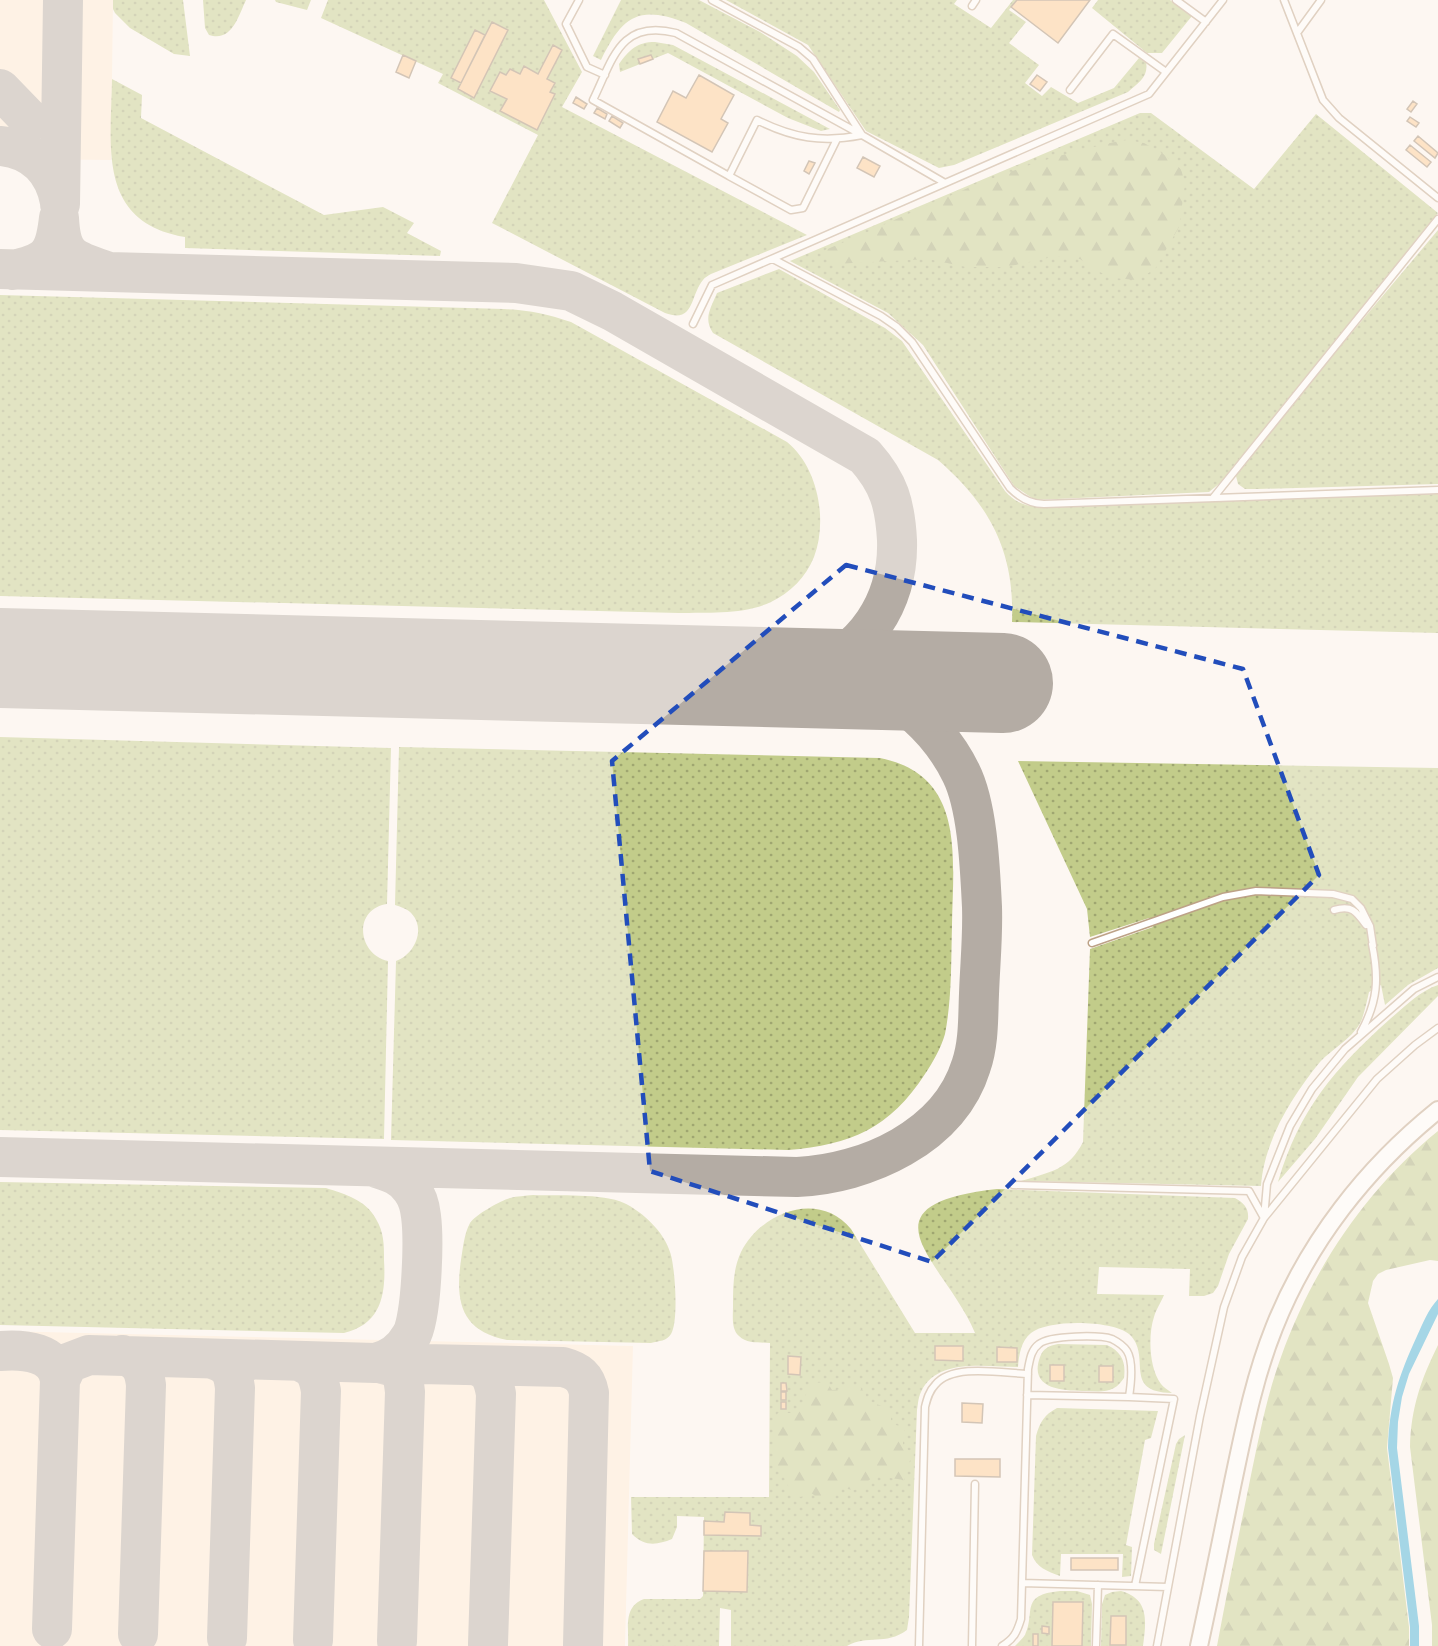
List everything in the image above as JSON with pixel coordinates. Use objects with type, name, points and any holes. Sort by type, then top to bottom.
[{"type":"street","points":[[1199,1646],[1250,1401],[1265,1352],[1284,1304],[1317,1244],[1351,1196],[1385,1157],[1438,1110]]},
{"type":"lane","points":[[579,0],[566,24],[587,68],[605,75]]},
{"type":"lane","points":[[712,0],[799,47],[813,59],[862,135]]},
{"type":"lane","points":[[1176,0],[1206,22]]},
{"type":"lane","points":[[693,324],[712,285],[1149,94],[1223,0]]},
{"type":"lane","points":[[1284,0],[1323,100],[1328,107],[1438,198]]},
{"type":"lane","points":[[1297,33],[1321,0]]},
{"type":"lane","points":[[837,139],[803,208],[791,210],[593,99],[617,50],[627,38],[641,31],[661,29],[676,33],[945,183]]},
{"type":"lane","points":[[1071,90],[1113,34],[1166,72]]},
{"type":"lane","points":[[729,176],[757,120],[780,132],[811,138],[837,139],[862,135]]},
{"type":"lane","points":[[1213,498],[1438,219]]},
{"type":"lane","points":[[773,259],[881,316],[897,327],[912,342],[1010,488],[1018,496],[1036,504],[1438,490]]},
{"type":"lane","points":[[1092,943],[1223,897],[1256,891],[1333,894],[1352,899],[1361,908],[1370,926],[1376,997],[1371,1015],[1358,1038]]},
{"type":"lane","points":[[1334,910],[1345,907],[1356,912],[1366,924],[1372,946]]},
{"type":"lane","points":[[1264,1218],[1268,1184],[1290,1126],[1312,1089],[1345,1048],[1414,989],[1438,977]]},
{"type":"lane","points":[[1157,1646],[1200,1416],[1224,1307],[1242,1257],[1264,1218],[1377,1079],[1438,1028]]},
{"type":"lane","points":[[1013,1185],[1249,1191],[1264,1218]]},
{"type":"lane","points":[[1002,1646],[1011,1640],[1021,1619],[1027,1395],[1031,1353],[1039,1344],[1051,1338],[1110,1338],[1122,1345],[1128,1353],[1129,1397]]},
{"type":"lane","points":[[919,1646],[925,1407],[929,1394],[934,1385],[950,1373],[962,1371],[1028,1374]]},
{"type":"lane","points":[[1027,1395],[1174,1399],[1135,1586]]},
{"type":"lane","points":[[972,1646],[975,1484]]},
{"type":"lane","points":[[1022,1583],[1168,1587]]},
{"type":"lane","points":[[1096,1646],[1098,1585]]},
{"type":"highlighted area","points":[[846,565],[1243,669],[1319,875],[932,1262],[650,1171],[612,761]]},
{"type":"shaded area","points":[[0,0],[113,0],[111,160],[0,159]]},
{"type":"shaded area","points":[[0,1331],[633,1346],[625,1646],[0,1646]]},
{"type":"green space","points":[[113,0],[183,0],[190,56],[174,54],[130,28],[115,13]]},
{"type":"green space","points":[[203,0],[246,0],[229,31],[217,36],[209,35],[205,28]]},
{"type":"green space","points":[[275,0],[311,0],[307,10]]},
{"type":"green space","points":[[328,0],[544,0],[582,72],[562,107],[807,235],[711,274],[699,286],[687,311],[682,315],[665,313],[492,223],[538,135],[438,83],[443,74],[321,18]]},
{"type":"green space","points":[[621,0],[699,0],[760,32],[797,56],[814,72],[840,110],[839,112],[686,23],[669,17],[644,15],[633,18],[616,33],[601,60],[593,56]]},
{"type":"green space","points":[[726,0],[957,0],[954,4],[991,28],[1013,0],[1017,0],[1009,10],[1026,22],[1009,43],[1039,65],[1025,83],[1042,96],[1051,87],[1078,103],[1114,88],[1139,58],[1146,62],[1146,72],[1128,92],[954,165],[939,168],[866,131],[808,45]]},
{"type":"green space","points":[[1098,0],[1170,0],[1192,16],[1162,53],[1147,53],[1092,8]]},
{"type":"green space","points":[[643,43],[673,45],[830,129],[821,131],[788,118],[668,53],[620,72],[619,64],[630,51]]},
{"type":"green space","points":[[112,79],[142,95],[141,118],[324,215],[383,207],[414,223],[407,233],[441,251],[440,256],[185,248],[185,237],[157,229],[136,216],[123,198],[115,178],[111,155]]},
{"type":"green space","points":[[1140,113],[1151,113],[1254,189],[1316,114],[1438,213],[1237,464],[1209,492],[1035,500],[1014,486],[923,345],[888,313],[790,261]]},
{"type":"green space","points":[[1127,140],[1144,143],[1162,153],[1181,169],[1185,184],[1179,227],[1155,269],[1137,280],[1113,278],[1093,269],[1080,259],[1057,256],[1006,267],[966,267],[928,259],[834,264],[825,257],[825,250],[984,182],[1049,159]]},
{"type":"green space","points":[[1438,230],[1438,484],[1245,489],[1238,484],[1236,476],[1239,467]]},
{"type":"green space","points":[[779,269],[885,328],[902,341],[1005,491],[1025,505],[1041,507],[1438,494],[1438,633],[1012,622],[1012,597],[1004,552],[985,513],[956,477],[938,460],[713,333],[708,318],[717,293]]},
{"type":"green space","points":[[0,295],[504,309],[530,311],[563,319],[787,442],[806,465],[817,495],[820,527],[814,557],[802,578],[778,598],[749,609],[726,612],[679,613],[0,596]]},
{"type":"green space","points":[[0,737],[391,748],[387,904],[368,914],[363,932],[370,950],[378,957],[388,961],[384,1139],[0,1130]]},
{"type":"green space","points":[[399,747],[880,758],[908,767],[928,782],[941,800],[949,822],[952,847],[953,899],[949,1007],[945,1034],[931,1065],[912,1093],[883,1120],[850,1138],[811,1148],[788,1150],[391,1140],[396,961],[413,948],[418,934],[416,920],[412,914],[395,905]]},
{"type":"green space","points":[[1018,761],[1438,768],[1438,968],[1408,985],[1385,1005],[1381,985],[1369,992],[1359,1025],[1349,1037],[1320,1062],[1299,1089],[1281,1120],[1268,1152],[1261,1186],[1021,1181],[1058,1169],[1071,1159],[1083,1142],[1090,949],[1153,927],[1149,918],[1090,937],[1087,909]]},
{"type":"green space","points":[[1438,985],[1438,996],[1358,1077],[1315,1139],[1278,1182],[1296,1133],[1335,1074],[1370,1037],[1401,1009],[1419,995]]},
{"type":"green space","points":[[1438,1131],[1438,1261],[1430,1260],[1378,1274],[1373,1281],[1368,1303],[1393,1378],[1387,1448],[1409,1627],[1409,1646],[1217,1646],[1263,1420],[1281,1357],[1294,1325],[1308,1293],[1344,1233],[1387,1179]]},
{"type":"green space","points":[[0,1182],[326,1188],[348,1195],[361,1202],[372,1212],[382,1234],[384,1284],[379,1306],[367,1322],[357,1329],[344,1333],[0,1325]]},
{"type":"green space","points":[[997,1189],[1235,1198],[1243,1204],[1248,1212],[1248,1219],[1229,1254],[1218,1286],[1213,1293],[1204,1296],[1189,1296],[1190,1269],[1099,1267],[1097,1294],[1164,1295],[1152,1324],[1150,1342],[1157,1377],[1162,1385],[1172,1393],[1156,1391],[1142,1380],[1139,1352],[1129,1334],[1121,1329],[1095,1324],[1065,1323],[1039,1328],[1028,1336],[1023,1344],[1018,1367],[964,1366],[939,1373],[928,1381],[921,1392],[917,1410],[907,1630],[891,1638],[862,1641],[847,1646],[731,1646],[731,1610],[720,1608],[719,1646],[628,1646],[630,1612],[637,1603],[644,1599],[700,1599],[703,1596],[704,1517],[677,1516],[677,1527],[672,1539],[661,1543],[646,1543],[632,1534],[631,1497],[769,1497],[770,1343],[742,1339],[736,1333],[733,1322],[735,1272],[738,1258],[750,1238],[776,1217],[792,1211],[807,1209],[823,1211],[838,1217],[851,1229],[915,1333],[975,1333],[962,1307],[931,1261],[921,1241],[919,1223],[928,1208],[953,1197]]},
{"type":"green space","points":[[592,1196],[615,1200],[631,1207],[652,1223],[663,1237],[672,1259],[675,1318],[671,1334],[667,1338],[651,1343],[507,1340],[480,1330],[471,1322],[464,1312],[459,1289],[463,1246],[470,1223],[494,1205],[515,1197]]},
{"type":"green space","points":[[1058,1344],[1107,1345],[1122,1358],[1124,1378],[1111,1390],[1104,1391],[1068,1390],[1050,1386],[1039,1376],[1040,1357],[1045,1349]]},
{"type":"green space","points":[[1438,1345],[1438,1646],[1432,1646],[1432,1625],[1410,1447],[1412,1419],[1418,1394]]},
{"type":"green space","points":[[827,1382],[832,1390],[859,1386],[867,1400],[891,1410],[891,1420],[903,1427],[906,1434],[903,1447],[910,1451],[911,1457],[904,1480],[877,1476],[869,1480],[865,1487],[853,1490],[837,1487],[829,1499],[818,1500],[813,1494],[807,1493],[801,1497],[792,1494],[773,1461],[774,1421],[778,1413],[792,1413],[804,1406],[807,1389],[813,1383]]},
{"type":"green space","points":[[1057,1408],[1158,1411],[1151,1438],[1145,1440],[1126,1545],[1132,1547],[1131,1576],[1122,1577],[1123,1554],[1061,1554],[1060,1576],[1040,1566],[1032,1555],[1036,1436],[1043,1419]]},
{"type":"green space","points":[[1185,1435],[1161,1554],[1154,1550],[1154,1544],[1176,1444]]},
{"type":"green space","points":[[1060,1591],[1077,1591],[1090,1595],[1092,1604],[1091,1646],[1015,1646],[1025,1635],[1034,1601],[1039,1596]]},
{"type":"green space","points":[[1121,1591],[1137,1600],[1144,1612],[1143,1646],[1101,1646],[1102,1604],[1105,1595]]},
{"type":"water","points":[[1438,1299],[1438,1314],[1409,1374],[1398,1422],[1397,1448],[1419,1626],[1419,1646],[1410,1646],[1410,1627],[1388,1448],[1390,1417],[1405,1364],[1426,1317]]},
{"type":"building","points":[[1017,0],[1090,0],[1058,43],[1011,7]]},
{"type":"building","points":[[492,22],[508,30],[474,98],[458,89]]},
{"type":"building","points":[[475,30],[485,35],[461,83],[451,78]]},
{"type":"building","points":[[553,45],[562,50],[547,79],[555,83],[550,92],[555,94],[537,130],[500,111],[507,99],[490,91],[500,72],[506,75],[510,69],[520,74],[524,66],[538,74]]},
{"type":"building","points":[[403,55],[416,61],[409,78],[396,72]]},
{"type":"building","points":[[651,55],[653,59],[640,64],[638,59]]},
{"type":"building","points":[[699,75],[734,95],[721,119],[728,123],[712,152],[657,122],[673,91],[686,98]]},
{"type":"building","points":[[1037,75],[1047,82],[1040,91],[1030,84]]},
{"type":"building","points":[[576,97],[587,104],[584,109],[573,103]]},
{"type":"building","points":[[1413,101],[1417,104],[1411,112],[1407,109]]},
{"type":"building","points":[[597,108],[607,114],[605,119],[594,113]]},
{"type":"building","points":[[612,116],[623,123],[620,128],[609,121]]},
{"type":"building","points":[[1410,117],[1419,123],[1416,127],[1407,121]]},
{"type":"building","points":[[1418,136],[1438,153],[1435,158],[1414,141]]},
{"type":"building","points":[[1410,145],[1431,162],[1427,167],[1406,150]]},
{"type":"building","points":[[863,157],[880,166],[874,177],[857,168]]},
{"type":"building","points":[[809,161],[815,163],[809,174],[804,171]]},
{"type":"building","points":[[935,1346],[963,1346],[963,1361],[935,1360]]},
{"type":"building","points":[[997,1347],[1017,1348],[1017,1362],[997,1362]]},
{"type":"building","points":[[788,1356],[801,1357],[800,1375],[788,1374]]},
{"type":"building","points":[[1050,1365],[1064,1365],[1064,1381],[1050,1381]]},
{"type":"building","points":[[1099,1366],[1113,1366],[1113,1382],[1099,1382]]},
{"type":"building","points":[[781,1383],[786,1383],[787,1391],[781,1391]]},
{"type":"building","points":[[781,1392],[786,1392],[786,1400],[781,1400]]},
{"type":"building","points":[[781,1402],[786,1402],[786,1409],[781,1409]]},
{"type":"building","points":[[962,1403],[983,1404],[982,1423],[962,1422]]},
{"type":"building","points":[[955,1459],[1000,1459],[1000,1477],[955,1476]]},
{"type":"building","points":[[725,1512],[750,1513],[750,1525],[761,1526],[761,1536],[704,1535],[704,1521],[724,1522]]},
{"type":"building","points":[[704,1551],[748,1551],[747,1592],[703,1591]]},
{"type":"building","points":[[1071,1558],[1118,1558],[1118,1570],[1071,1570]]},
{"type":"building","points":[[1053,1602],[1083,1602],[1082,1646],[1052,1646]]},
{"type":"building","points":[[1111,1616],[1126,1616],[1126,1645],[1110,1645]]},
{"type":"building","points":[[1042,1626],[1049,1627],[1049,1634],[1042,1633]]},
{"type":"building","points":[[1033,1634],[1038,1634],[1038,1646],[1033,1646]]},
{"type":"taxiway","points":[[60,204],[63,0]]},
{"type":"taxiway","points":[[0,89],[31,121]]},
{"type":"taxiway","points":[[0,146],[22,152],[40,163],[53,180],[60,202]]},
{"type":"taxiway","points":[[13,270],[35,264],[48,254],[55,240],[59,218],[62,241],[70,255],[106,271]]},
{"type":"taxiway","points":[[0,269],[516,283],[571,291],[612,311],[865,456],[885,485],[895,515],[897,540],[892,584],[885,604],[861,639],[845,653],[826,665],[804,673],[777,677]]},
{"type":"taxiway","points":[[0,1157],[797,1177],[850,1168],[902,1147],[924,1132],[944,1113],[960,1091],[974,1057],[978,1030],[982,929],[975,820],[961,773],[934,733],[899,702],[844,679]]},
{"type":"taxiway","points":[[0,1351],[38,1354],[53,1363],[60,1380],[68,1363],[89,1355],[375,1363],[386,1359],[396,1354],[404,1346],[415,1327],[421,1278],[422,1227],[418,1203],[405,1181],[374,1167]]},
{"type":"taxiway","points":[[123,1355],[140,1366],[146,1385],[138,1634]]},
{"type":"taxiway","points":[[212,1359],[229,1369],[235,1388],[227,1638]]},
{"type":"taxiway","points":[[298,1361],[315,1372],[321,1391],[313,1640]]},
{"type":"taxiway","points":[[375,1363],[563,1367],[573,1370],[583,1379],[589,1393],[583,1645]]},
{"type":"taxiway","points":[[382,1364],[400,1372],[405,1392],[397,1641]]},
{"type":"taxiway","points":[[473,1365],[490,1375],[496,1394],[488,1644]]},
{"type":"taxiway","points":[[52,1629],[60,1380]]},
{"type":"runway","points":[[0,658],[1003,683]]}]
